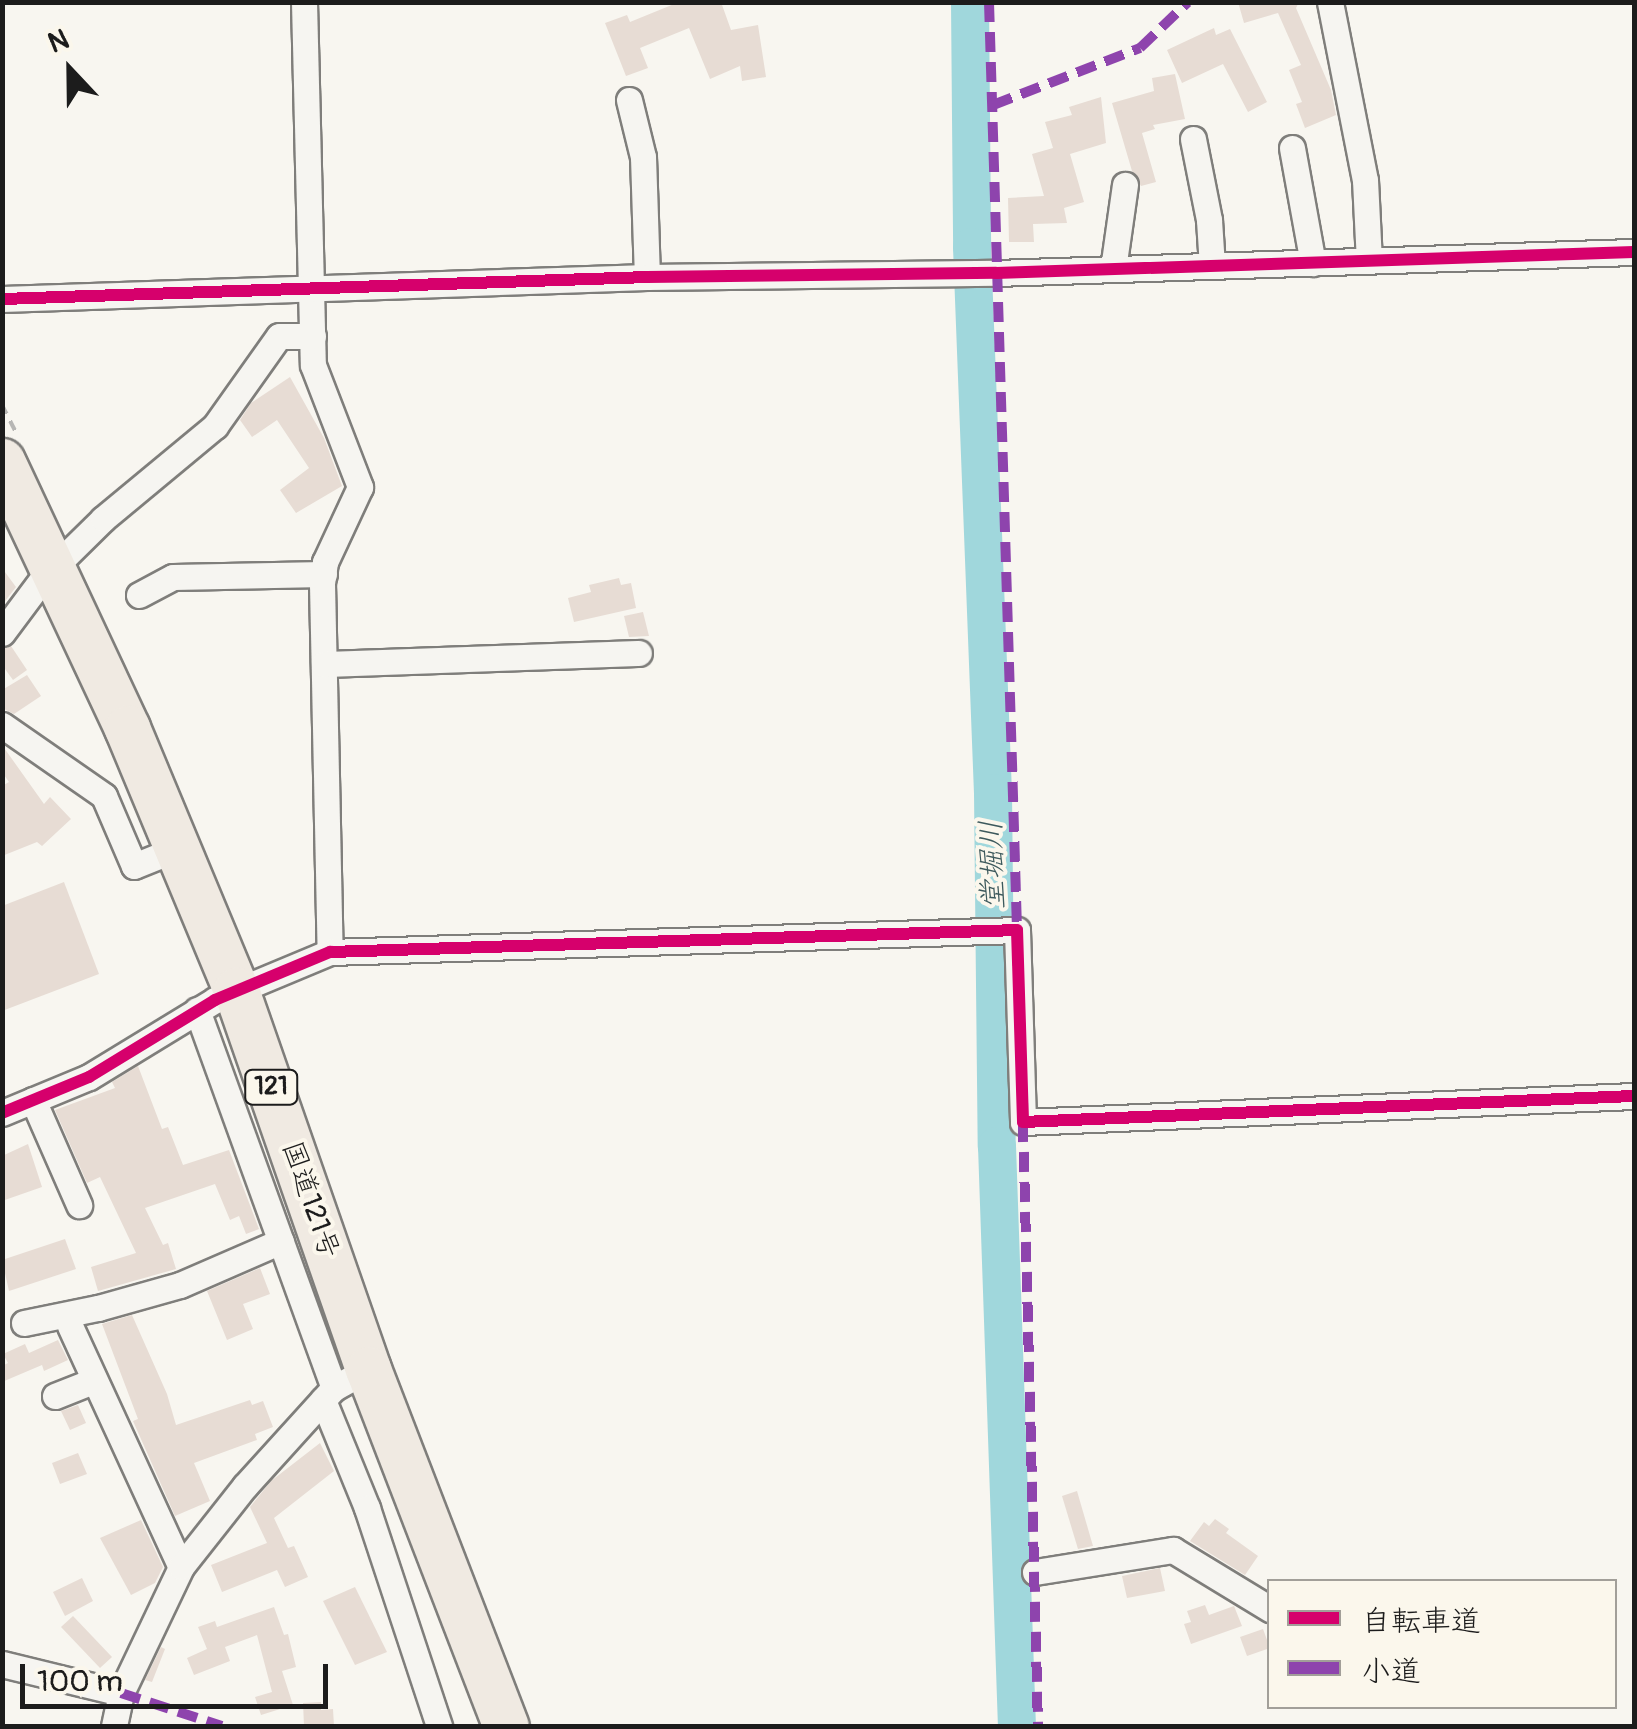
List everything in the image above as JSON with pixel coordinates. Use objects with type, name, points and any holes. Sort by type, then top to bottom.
[{"type":"highway","name":"国道121号","points":[[2,460],[55,567],[176,849],[217,1000],[342,1385],[506,1726]]},
{"type":"street","points":[[304,2],[316,382],[359,475],[360,486],[324,574],[330,952]]},
{"type":"street","points":[[1330,2],[1364,180],[1369,261]]},
{"type":"street","points":[[629,100],[643,157],[647,277]]},
{"type":"street","points":[[1192,139],[1209,220],[1212,266]]},
{"type":"street","points":[[1292,148],[1313,263]]},
{"type":"street","points":[[1113,269],[1126,185]]},
{"type":"street","points":[[2,299],[647,277],[1113,269],[1634,252]]},
{"type":"street","points":[[2,633],[55,567],[103,519],[215,426],[278,336],[313,336]]},
{"type":"street","points":[[140,595],[173,577],[324,574]]},
{"type":"street","points":[[324,664],[638,653]]},
{"type":"street","points":[[2,725],[104,796],[134,866],[176,849]]},
{"type":"street","points":[[2,1114],[89,1077],[217,1000],[330,952],[1016,930],[1023,1122],[1634,1096]]},
{"type":"street","points":[[217,1000],[281,1241],[342,1385],[367,1508],[438,1726]]},
{"type":"street","points":[[33,1100],[80,1205]]},
{"type":"street","points":[[24,1323],[98,1308],[180,1284],[281,1241]]},
{"type":"street","points":[[70,1326],[182,1567]]},
{"type":"street","points":[[56,1396],[93,1380]]},
{"type":"street","points":[[114,1726],[121,1694],[182,1567],[244,1486],[342,1385]]},
{"type":"street","points":[[1035,1572],[1173,1550],[1267,1608]]},
{"type":"street","points":[[2,1664],[121,1694]]},
{"type":"building","points":[[679,2],[721,2],[731,30],[758,25],[766,77],[742,81],[740,66],[710,79],[689,28],[640,48],[648,68],[626,76],[605,23],[627,15],[630,22]]},
{"type":"building","points":[[1238,2],[1299,2],[1296,8],[1331,90],[1336,115],[1305,128],[1296,104],[1302,102],[1289,70],[1301,65],[1278,13],[1244,23]]},
{"type":"building","points":[[1214,28],[1216,35],[1230,29],[1267,102],[1248,112],[1223,64],[1182,83],[1167,50]]},
{"type":"building","points":[[1175,74],[1185,119],[1153,125],[1155,129],[1142,133],[1156,182],[1141,186],[1132,171],[1112,103],[1154,91],[1152,78]]},
{"type":"building","points":[[1101,97],[1106,143],[1070,154],[1084,202],[1064,208],[1067,223],[1033,224],[1034,242],[1009,242],[1008,198],[1044,196],[1032,154],[1053,148],[1045,122],[1072,115],[1069,107]]},
{"type":"building","points":[[290,377],[324,438],[342,486],[296,513],[280,490],[309,468],[277,420],[252,437],[240,420],[251,403]]},
{"type":"building","points":[[2,568],[16,587],[2,605]]},
{"type":"building","points":[[619,578],[621,585],[631,583],[636,608],[574,622],[568,598],[591,592],[589,585]]},
{"type":"building","points":[[643,612],[649,636],[629,637],[624,616]]},
{"type":"building","points":[[11,646],[27,670],[13,680],[2,665],[2,649]]},
{"type":"building","points":[[27,675],[41,696],[14,714],[4,709],[2,690]]},
{"type":"building","points":[[2,745],[44,804],[50,797],[71,819],[42,846],[37,842],[2,856],[2,786],[9,782],[2,772]]},
{"type":"building","points":[[64,882],[99,974],[2,1011],[2,906]]},
{"type":"building","points":[[138,1066],[162,1129],[168,1127],[183,1165],[229,1150],[259,1229],[246,1234],[239,1216],[230,1220],[215,1184],[145,1208],[163,1245],[168,1243],[176,1269],[98,1291],[91,1267],[136,1253],[100,1177],[87,1183],[55,1110],[115,1088],[112,1082]]},
{"type":"building","points":[[28,1144],[42,1187],[2,1201],[2,1156]]},
{"type":"building","points":[[65,1239],[76,1269],[9,1291],[2,1260]]},
{"type":"building","points":[[260,1268],[270,1294],[243,1304],[253,1329],[227,1340],[207,1291]]},
{"type":"building","points":[[132,1315],[167,1394],[176,1425],[250,1400],[252,1405],[263,1401],[273,1427],[255,1434],[257,1440],[194,1463],[210,1501],[175,1516],[133,1421],[138,1419],[102,1324]]},
{"type":"building","points":[[58,1340],[68,1360],[44,1371],[42,1365],[2,1382],[2,1366],[8,1363],[3,1354],[25,1344],[29,1353]]},
{"type":"building","points":[[78,1405],[86,1423],[70,1430],[61,1411]]},
{"type":"building","points":[[320,1443],[334,1471],[274,1518],[288,1548],[294,1546],[308,1577],[285,1587],[277,1570],[222,1592],[211,1565],[267,1543],[250,1507],[271,1481]]},
{"type":"building","points":[[78,1453],[87,1474],[60,1484],[52,1463]]},
{"type":"building","points":[[1077,1491],[1093,1546],[1078,1549],[1062,1496]]},
{"type":"building","points":[[1215,1519],[1229,1529],[1226,1533],[1258,1556],[1245,1575],[1190,1541],[1204,1522],[1209,1526]]},
{"type":"building","points":[[141,1520],[163,1567],[155,1583],[131,1595],[100,1538]]},
{"type":"building","points":[[1160,1568],[1165,1591],[1127,1598],[1122,1576]]},
{"type":"building","points":[[82,1578],[93,1601],[65,1616],[53,1592]]},
{"type":"building","points":[[355,1587],[387,1652],[355,1665],[323,1601]]},
{"type":"building","points":[[1205,1605],[1209,1615],[1234,1606],[1242,1626],[1191,1644],[1184,1624],[1191,1622],[1187,1611]]},
{"type":"building","points":[[274,1607],[284,1635],[288,1634],[296,1667],[282,1671],[293,1705],[261,1715],[255,1697],[272,1692],[257,1635],[225,1647],[230,1661],[194,1675],[187,1658],[207,1649],[198,1627],[215,1621],[217,1627]]},
{"type":"building","points":[[73,1616],[112,1657],[100,1668],[61,1627]]},
{"type":"building","points":[[1263,1629],[1267,1649],[1247,1656],[1240,1637]]},
{"type":"building","points":[[161,1647],[165,1649],[152,1682],[145,1680]]},
{"type":"building","points":[[321,1702],[321,1710],[333,1709],[334,1726],[304,1726],[303,1703]]},
{"type":"waterway","name":"堂堀川","points":[[970,2],[972,247],[993,793],[997,1146],[1017,1726]]},
{"type":"marked path","points":[[989,2],[1017,930]]},
{"type":"marked path","points":[[993,105],[1140,48],[1188,2]]},
{"type":"marked path","points":[[1023,1122],[1038,1726]]},
{"type":"marked path","points":[[121,1693],[222,1726]]},
{"type":"cycle path","points":[[2,299],[647,277],[996,273],[1634,252]]},
{"type":"cycle path","points":[[2,1113],[89,1077],[215,1000],[330,952],[1017,930],[1023,1122],[1634,1096]]}]
